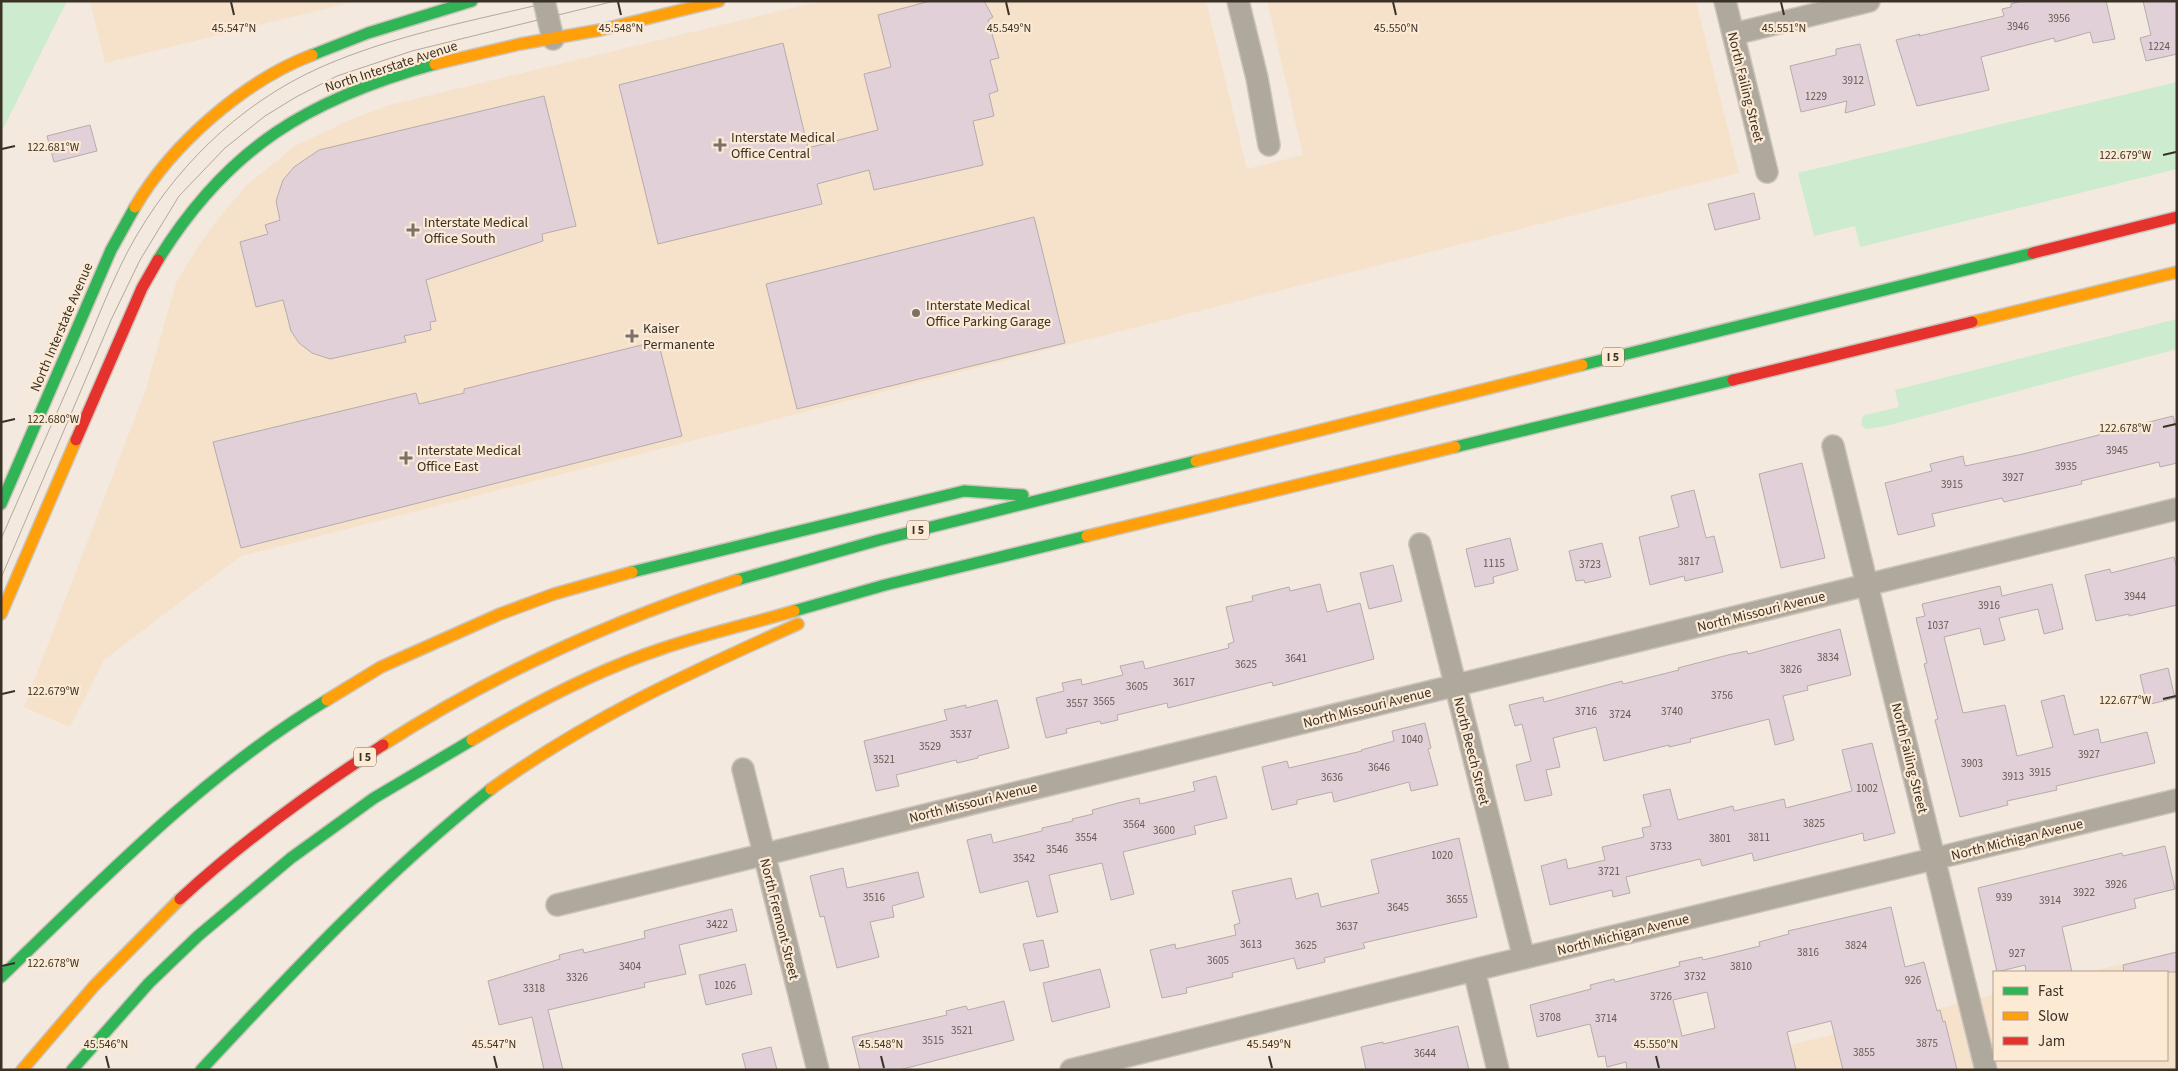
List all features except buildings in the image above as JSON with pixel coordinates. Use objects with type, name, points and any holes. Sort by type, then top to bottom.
[{"type":"main road","name":"North Interstate Avenue","points":[[1,504],[111,250],[148,184],[192,133],[252,87],[301,59],[368,33],[472,1]]},
{"type":"main road","name":"North Interstate Avenue","points":[[1,614],[142,288],[158,259],[183,220],[211,188],[267,137],[304,113],[331,100],[434,65],[520,44],[583,34],[720,1]]},
{"type":"main road","name":"I 5","points":[[22,1070],[107,970],[152,925],[226,858],[316,790],[386,743],[518,669],[572,644],[695,594],[870,542],[2177,217]]},
{"type":"main road","points":[[72,1070],[149,983],[205,930],[291,858],[374,798],[512,716],[590,677],[661,649],[885,585],[2177,272]]},
{"type":"main road","points":[[1,976],[138,844],[200,790],[313,708],[381,667],[438,640],[554,594],[658,565],[964,491],[1049,497]]},
{"type":"main road","points":[[201,1070],[365,898],[442,827],[492,787],[551,747],[608,713],[661,686],[885,585]]},
{"type":"street","points":[[544,1],[553,39]]},
{"type":"street","points":[[1238,1],[1257,78],[1269,145]]},
{"type":"street","name":"North Failing Street","points":[[1725,1],[1767,172]]},
{"type":"street","points":[[1734,34],[1869,1]]},
{"type":"street","name":"North Failing Street","points":[[1834,446],[1986,1070]]},
{"type":"street","name":"North Missouri Avenue","points":[[558,905],[764,853],[2177,509]]},
{"type":"street","name":"North Beech Street","points":[[1420,544],[1524,958]]},
{"type":"street","name":"North Fremont Street","points":[[743,769],[818,1070]]},
{"type":"street","name":"North Michigan Avenue","points":[[1071,1070],[1474,970],[2177,800]]},
{"type":"street","points":[[1474,970],[1498,1070]]},
{"type":"shaded area","points":[[90,1],[357,1],[105,63]]},
{"type":"shaded area","name":"Kaiser Permanente","points":[[821,1],[1206,1],[1247,169],[1303,155],[1267,1],[1696,1],[1739,173],[241,556],[104,660],[70,727],[24,707],[146,389],[176,283],[217,220],[248,184],[295,146],[352,119],[390,105]]},
{"type":"shaded area","points":[[2177,951],[2177,1070],[1688,1070],[1993,995],[1993,1061],[2168,1061],[2168,971],[2093,971]]},
{"type":"green space","points":[[1,1],[67,1],[1,133]]},
{"type":"green space","points":[[2177,82],[2177,169],[1860,247],[1855,226],[1814,236],[1798,173]]},
{"type":"green space","points":[[2177,319],[2177,349],[1886,426],[1866,429],[1861,425],[1862,418],[1865,415],[1899,407],[1895,390]]},
{"type":"tram line","points":[[1,539],[109,290],[129,249],[165,193],[209,143],[234,121],[289,83],[347,56],[435,29],[555,1]]},
{"type":"tram line","points":[[1,578],[111,320],[140,260],[179,196],[225,148],[265,116],[296,97],[337,76],[412,51],[615,1]]},
{"type":"traffic: fast","points":[[312,55],[368,33],[472,1]]},
{"type":"traffic: fast","points":[[158,260],[185,221],[213,187],[243,158],[276,133],[310,112],[348,94],[435,64]]},
{"type":"traffic: fast","points":[[1,504],[111,250],[135,207]]},
{"type":"traffic: fast","points":[[1582,365],[2033,253]]},
{"type":"traffic: fast","points":[[1455,447],[1733,380]]},
{"type":"traffic: fast","points":[[737,580],[879,540],[1196,461]]},
{"type":"traffic: fast","points":[[632,572],[964,491],[1023,495]]},
{"type":"traffic: fast","points":[[794,611],[885,585],[1087,536]]},
{"type":"traffic: fast","points":[[1,977],[117,865],[197,794],[282,729],[327,700]]},
{"type":"traffic: fast","points":[[72,1070],[149,983],[198,936],[291,858],[374,798],[472,740]]},
{"type":"traffic: fast","points":[[201,1070],[305,960],[377,889],[414,854],[491,789]]},
{"type":"traffic: slow","points":[[435,64],[520,44],[600,30],[719,1]]},
{"type":"traffic: slow","points":[[135,207],[150,183],[169,160],[212,117],[261,81],[286,66],[312,55]]},
{"type":"traffic: slow","points":[[1972,322],[2177,272]]},
{"type":"traffic: slow","points":[[1196,461],[1582,365]]},
{"type":"traffic: slow","points":[[1,614],[76,440]]},
{"type":"traffic: slow","points":[[1087,536],[1455,447]]},
{"type":"traffic: slow","points":[[327,700],[381,667],[500,614],[554,594],[632,572]]},
{"type":"traffic: slow","points":[[383,745],[467,695],[555,651],[645,613],[737,580]]},
{"type":"traffic: slow","points":[[472,740],[541,701],[612,667],[678,644],[794,611]]},
{"type":"traffic: slow","points":[[491,789],[565,740],[640,698],[798,624]]},
{"type":"traffic: slow","points":[[22,1070],[94,986],[180,899]]},
{"type":"traffic: jam","points":[[2033,253],[2177,217]]},
{"type":"traffic: jam","points":[[76,440],[142,288],[158,260]]},
{"type":"traffic: jam","points":[[1733,380],[1972,322]]},
{"type":"traffic: jam","points":[[180,899],[228,857],[278,818],[330,780],[383,745]]},
{"type":"place","name":"Interstate Medical Office Central","points":[[720,145]]},
{"type":"place","name":"Interstate Medical Office South","points":[[413,230]]},
{"type":"place","name":"Interstate Medical Office Parking Garage","points":[[916,313]]},
{"type":"place","name":"Kaiser Permanente","points":[[632,336]]},
{"type":"place","name":"Interstate Medical Office East","points":[[406,458]]}]
